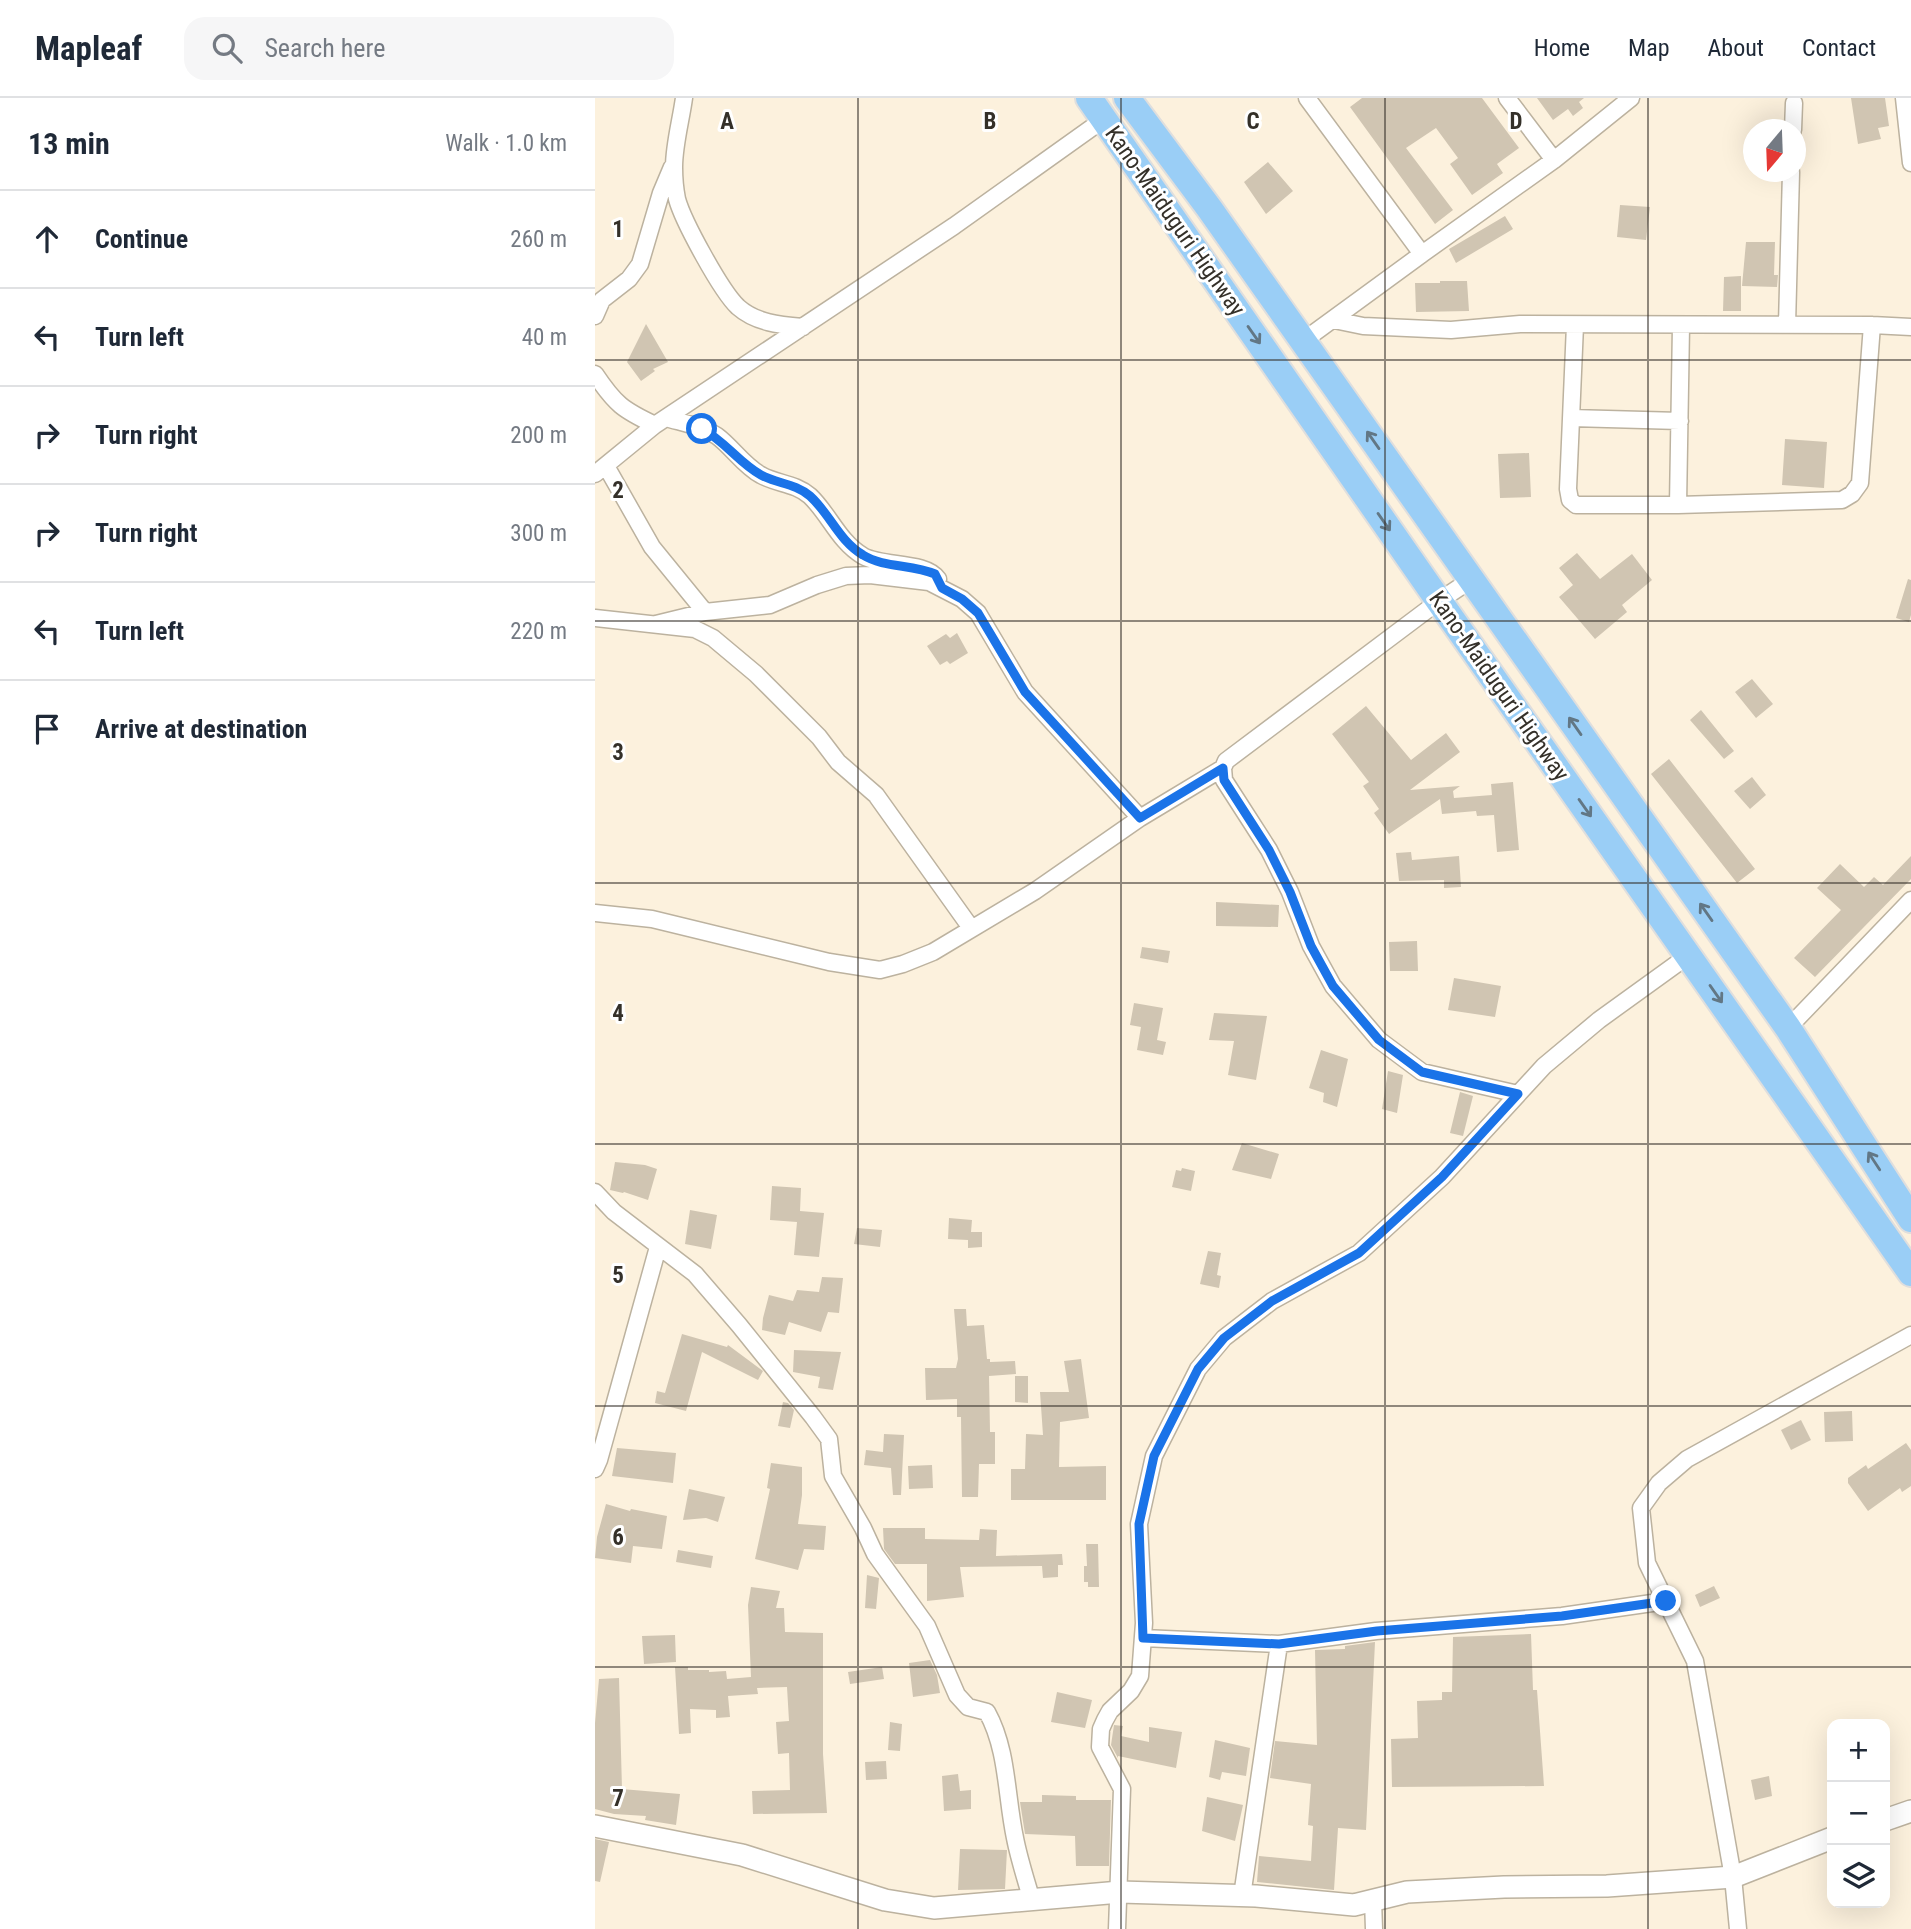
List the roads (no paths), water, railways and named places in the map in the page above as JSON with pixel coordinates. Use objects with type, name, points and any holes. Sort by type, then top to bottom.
[{"type":"highway","name":"Kano-Maiduguri Highway","points":[[1126,98],[1209,208],[1788,1028],[1911,1219]]},
{"type":"highway","name":"Kano-Maiduguri Highway","points":[[1097,108],[1911,1273]]},
{"type":"street","points":[[684,98],[674,164],[677,199],[703,253],[738,306],[755,318],[775,325],[803,327]]},
{"type":"street","points":[[1307,98],[1422,254]]},
{"type":"street","points":[[1507,98],[1554,160]]},
{"type":"street","points":[[1303,341],[1554,160],[1631,98]]},
{"type":"street","points":[[1903,98],[1911,163]]},
{"type":"street","points":[[1793,119],[1794,103]]},
{"type":"street","points":[[705,612],[652,547],[600,470],[661,422],[954,226],[1097,108]]},
{"type":"street","points":[[595,316],[602,300],[629,279],[640,264],[661,192],[674,164]]},
{"type":"street","points":[[1787,325],[1791,182]]},
{"type":"street","points":[[1334,320],[1363,326],[1451,330],[1520,324],[1911,327]]},
{"type":"street","points":[[1575,325],[1568,489],[1570,499],[1576,505],[1678,505],[1842,500],[1852,494],[1860,483],[1872,325]]},
{"type":"street","points":[[1678,505],[1681,326]]},
{"type":"street","points":[[595,374],[613,401],[627,412],[661,422],[702,429],[716,436],[757,473],[804,491],[855,550],[866,557],[932,573],[942,588]]},
{"type":"street","points":[[1571,418],[1680,421]]},
{"type":"street","points":[[656,624],[705,612],[770,605],[817,584],[846,576],[870,575],[929,582],[962,599],[978,613],[1025,692],[1140,818]]},
{"type":"street","points":[[1472,579],[1226,761],[1223,768],[1224,780],[1269,850],[1290,892],[1311,946],[1333,986],[1379,1040],[1422,1072],[1518,1094]]},
{"type":"street","points":[[595,618],[695,629],[713,638],[756,674],[819,737],[838,762],[876,795],[971,928]]},
{"type":"street","points":[[595,913],[652,919],[829,962],[880,970],[933,952],[1035,891],[1140,818],[1223,768]]},
{"type":"street","points":[[1788,1028],[1911,900]]},
{"type":"street","points":[[1117,1929],[1122,1789],[1099,1740],[1101,1729],[1110,1712],[1131,1691],[1140,1676],[1143,1638],[1139,1524],[1154,1456],[1198,1369],[1224,1338],[1272,1301],[1359,1253],[1442,1177],[1544,1066],[1599,1020],[1689,955]]},
{"type":"street","points":[[595,1192],[614,1212],[695,1275],[739,1325],[829,1439],[833,1476],[875,1554],[927,1626],[957,1695],[968,1707],[987,1712],[995,1726],[1015,1838],[1032,1901]]},
{"type":"street","points":[[595,1469],[659,1247]]},
{"type":"street","points":[[1738,1929],[1733,1877],[1695,1661],[1647,1563],[1641,1508],[1658,1483],[1687,1459],[1911,1335]]},
{"type":"street","points":[[1143,1638],[1279,1644],[1377,1631],[1562,1616],[1666,1601]]},
{"type":"street","points":[[1242,1896],[1279,1644]]},
{"type":"street","points":[[1890,1818],[1911,1811]]},
{"type":"street","points":[[595,1826],[742,1855],[885,1900],[934,1908],[1120,1892],[1242,1896],[1354,1905],[1407,1892],[1607,1886],[1733,1877],[1827,1840]]},
{"type":"street","points":[[1373,1900],[1374,1929]]}]
